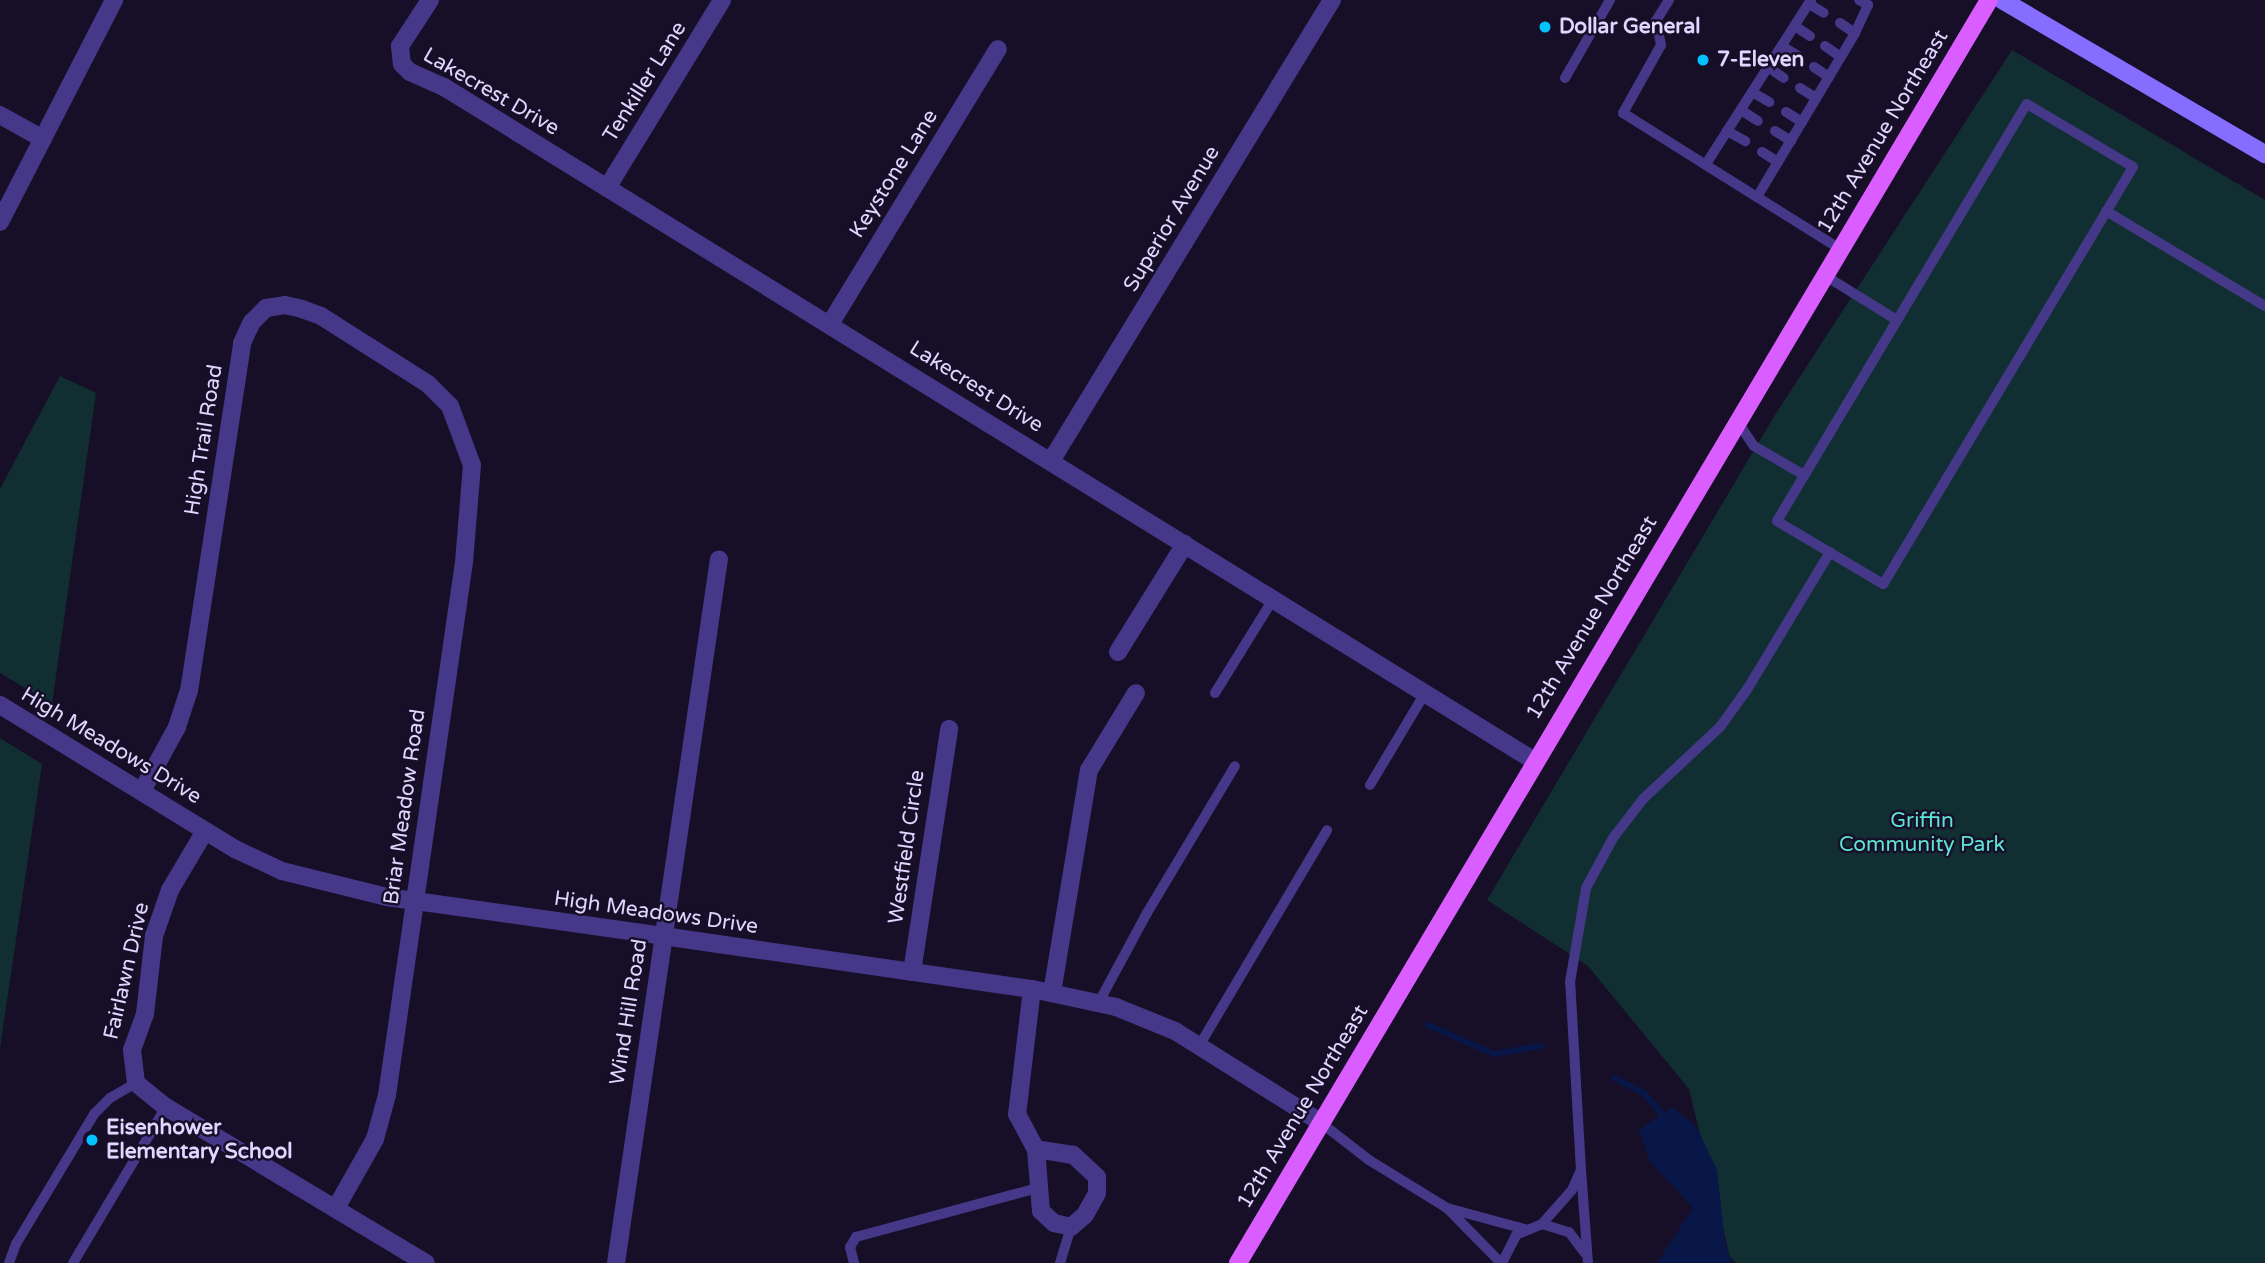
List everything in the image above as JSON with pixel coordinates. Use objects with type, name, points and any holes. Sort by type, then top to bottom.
[{"type":"main road","name":"12th Avenue Northeast","points":[[1238,1263],[1533,760],[1989,0]]},
{"type":"main road","points":[[2001,0],[2265,154]]},
{"type":"street","points":[[0,222],[114,0]]},
{"type":"street","name":"Lakecrest Drive","points":[[430,0],[398,53],[410,72],[444,87],[1533,760]]},
{"type":"street","name":"Tenkiller Lane","points":[[607,188],[722,0]]},
{"type":"street","name":"Superior Avenue","points":[[1051,461],[1332,0]]},
{"type":"street","name":"Keystone Lane","points":[[830,324],[998,49]]},
{"type":"street","points":[[0,115],[43,139]]},
{"type":"street","name":"High Trail Road","points":[[142,791],[177,727],[189,691],[229,413],[242,343],[257,315],[266,308],[285,305],[320,316],[419,377],[450,406]]},
{"type":"street","name":"Briar Meadow Road","points":[[336,1208],[367,1156],[382,1120],[473,488],[469,447],[450,406]]},
{"type":"street","points":[[1118,652],[1185,544]]},
{"type":"street","name":"Wind Hill Road","points":[[616,1263],[719,559]]},
{"type":"street","points":[[1052,993],[1089,769],[1136,693]]},
{"type":"street","name":"High Meadows Drive","points":[[0,705],[205,831],[282,872],[414,901],[1032,989],[1099,1002],[1149,1019],[1199,1046],[1320,1122]]},
{"type":"street","name":"Westfield Circle","points":[[912,972],[949,729]]},
{"type":"street","name":"Fairlawn Drive","points":[[136,1083],[132,1050],[145,1014],[154,936],[170,890],[205,831]]},
{"type":"street","points":[[1032,989],[1016,1102],[1022,1128],[1036,1149],[1041,1211],[1048,1218],[1071,1227],[1085,1215],[1097,1193],[1097,1177],[1073,1155],[1036,1149]]},
{"type":"street","points":[[136,1083],[166,1107],[426,1263]]},
{"type":"lane","points":[[1564,79],[1610,0]]},
{"type":"lane","points":[[1669,0],[1656,21],[1661,45],[1623,113],[1840,249]]},
{"type":"lane","points":[[1757,197],[1855,33],[1868,5],[1859,0]]},
{"type":"lane","points":[[1706,164],[1810,2],[1824,13]]},
{"type":"lane","points":[[1840,23],[1855,33]]},
{"type":"lane","points":[[1795,26],[1810,36]]},
{"type":"lane","points":[[1782,46],[1798,56]]},
{"type":"lane","points":[[1825,46],[1841,57]]},
{"type":"lane","points":[[1768,67],[1784,78]]},
{"type":"lane","points":[[1814,67],[1829,77]]},
{"type":"lane","points":[[1800,88],[1816,98]]},
{"type":"lane","points":[[1752,92],[1769,102]]},
{"type":"lane","points":[[2027,104],[2133,167],[1883,584],[1777,521],[1897,320],[2027,104]]},
{"type":"lane","points":[[1741,110],[1758,121]]},
{"type":"lane","points":[[1786,112],[1802,122]]},
{"type":"lane","points":[[1727,131],[1745,141]]},
{"type":"lane","points":[[1775,131],[1791,141]]},
{"type":"lane","points":[[1762,152],[1778,162]]},
{"type":"lane","points":[[2106,211],[2265,306]]},
{"type":"lane","points":[[1824,275],[1897,320]]},
{"type":"lane","points":[[1737,421],[1754,446],[1804,475]]},
{"type":"lane","points":[[1587,1263],[1570,982],[1586,888],[1613,838],[1643,799],[1720,727],[1748,688],[1830,552]]},
{"type":"lane","points":[[1215,693],[1272,601]]},
{"type":"lane","points":[[1370,785],[1425,693]]},
{"type":"lane","points":[[1099,1002],[1235,766]]},
{"type":"lane","points":[[1199,1046],[1327,830]]},
{"type":"lane","points":[[9,1263],[16,1244],[94,1114],[110,1098],[136,1083]]},
{"type":"lane","points":[[73,1263],[166,1107]]},
{"type":"lane","points":[[1320,1122],[1369,1160],[1447,1208],[1501,1263],[1507,1246],[1525,1229],[1542,1224],[1572,1190],[1581,1170]]},
{"type":"lane","points":[[854,1263],[850,1247],[856,1237],[1038,1188]]},
{"type":"lane","points":[[1447,1208],[1525,1229]]},
{"type":"lane","points":[[1542,1224],[1569,1232],[1579,1241],[1587,1263]]},
{"type":"lane","points":[[1060,1263],[1071,1227]]},
{"type":"green space","name":"Griffin Community Park","points":[[2012,50],[2265,200],[2265,1263],[1736,1263],[1730,1257],[1689,1089],[1588,966],[1487,900],[1775,415]]},
{"type":"green space","points":[[60,376],[96,393],[52,704],[0,673],[0,489]]},
{"type":"green space","points":[[0,738],[42,764],[0,1048]]},
{"type":"shaded area","points":[[1672,1107],[1696,1126],[1717,1170],[1725,1243],[1732,1263],[1657,1263],[1693,1208],[1650,1161],[1639,1130]]},
{"type":"waterway","points":[[1428,1025],[1494,1054],[1541,1046]]},
{"type":"waterway","points":[[1614,1078],[1645,1094],[1666,1119]]},
{"type":"place","name":"Dollar General","points":[[1545,27]]},
{"type":"place","name":"7-Eleven","points":[[1703,60]]},
{"type":"place","name":"Eisenhower Elementary School","points":[[92,1140]]}]
